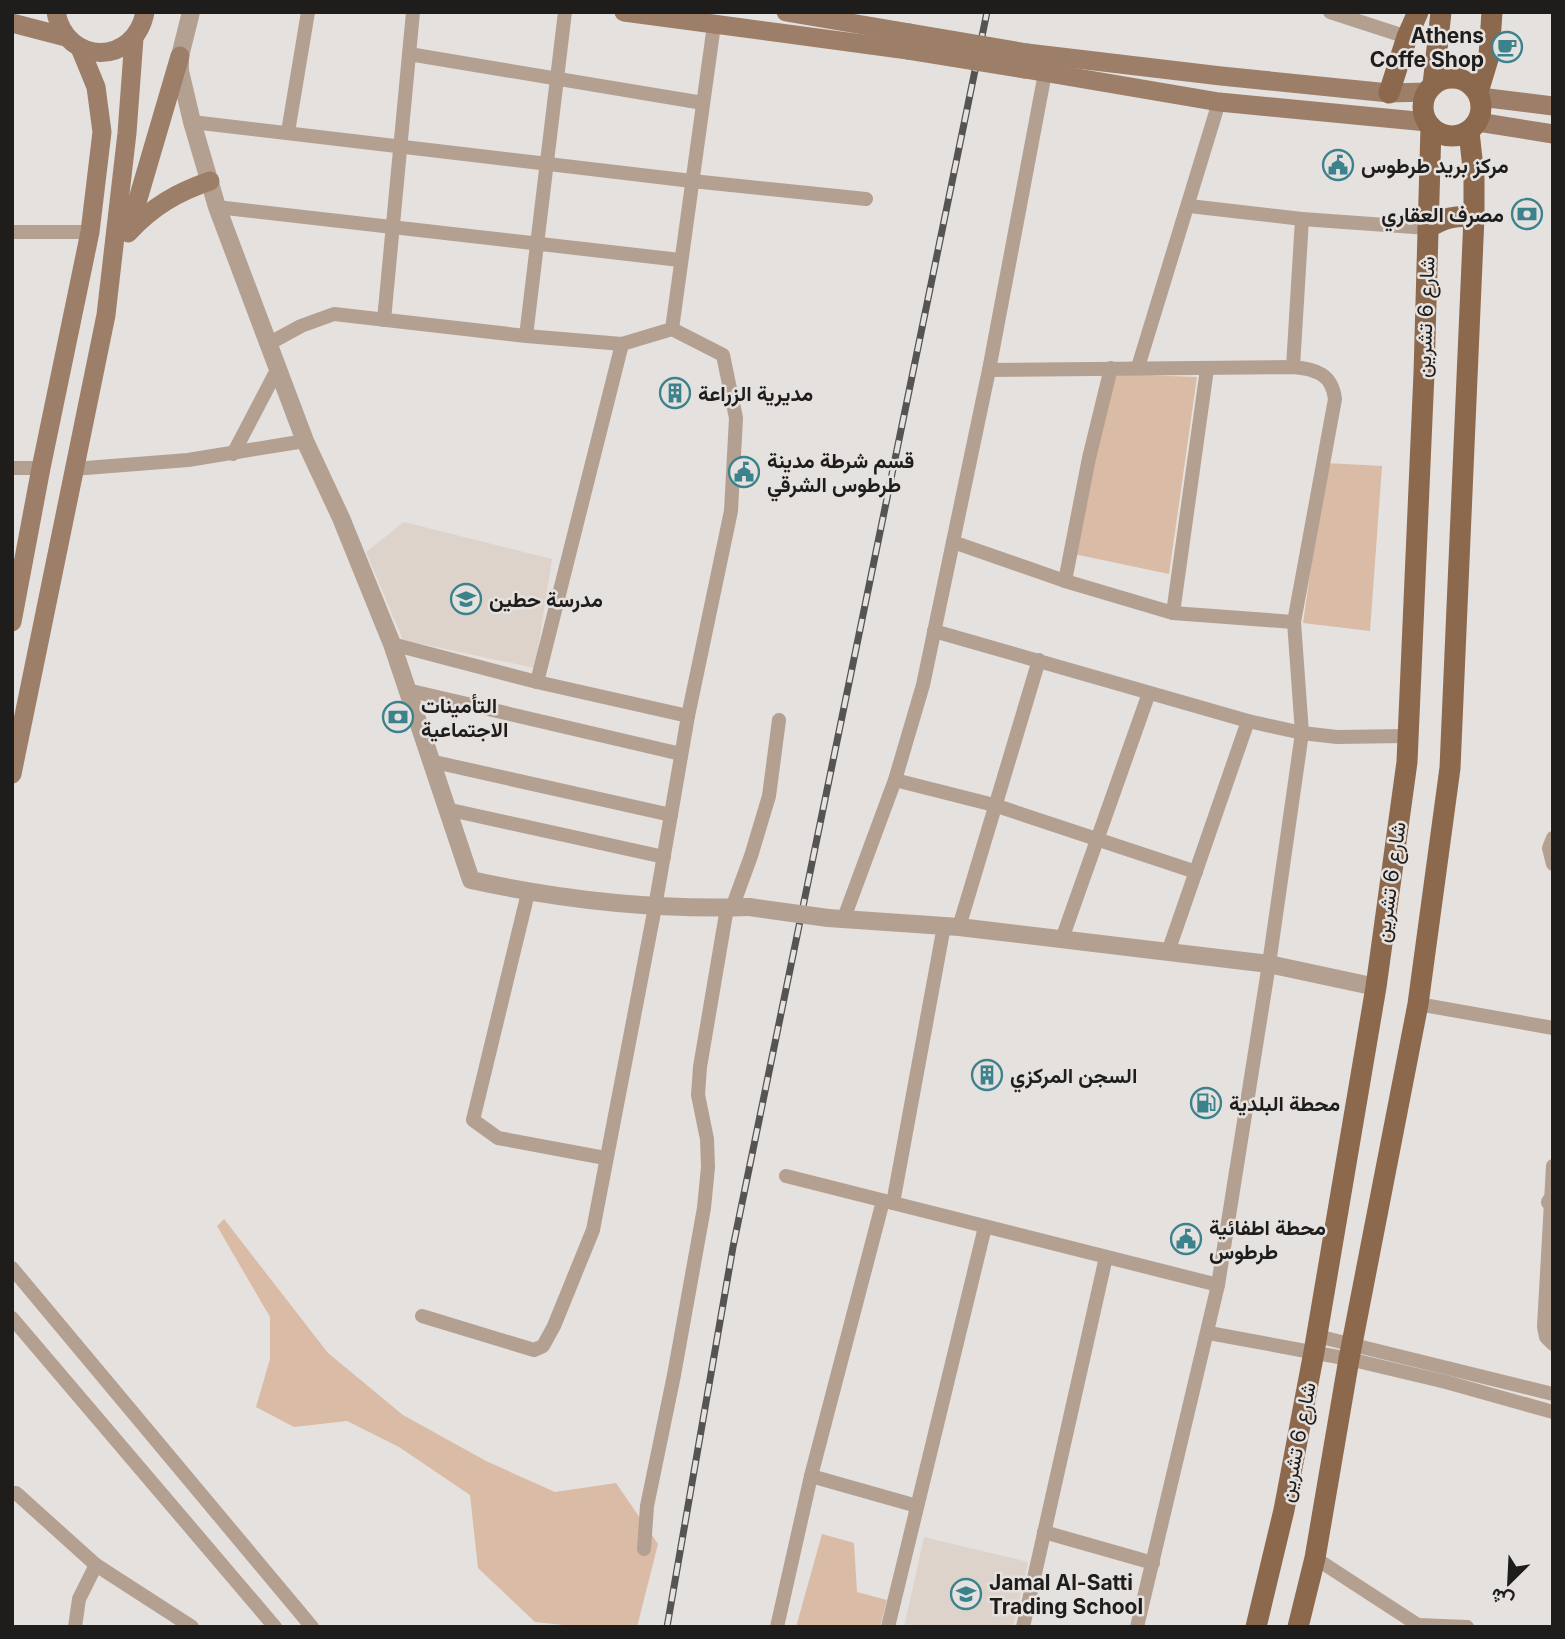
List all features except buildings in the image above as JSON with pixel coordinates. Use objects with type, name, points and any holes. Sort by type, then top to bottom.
[{"type":"main road","points":[[12,622],[90,232],[102,132],[96,87],[73,43],[59,26],[56,12]]},
{"type":"main road","points":[[12,23],[73,43],[91,52],[114,51],[134,38],[145,12]]},
{"type":"main road","points":[[624,12],[714,25],[909,41]]},
{"type":"main road","points":[[786,12],[909,41],[1026,61],[1221,76],[1390,93],[1431,88],[1449,78],[1457,79],[1465,81],[1479,95],[1482,105],[1473,127]]},
{"type":"main road","points":[[1390,93],[1407,37],[1418,12]]},
{"type":"main road","points":[[1441,12],[1431,88],[1424,101],[1423,112],[1429,125],[1439,134],[1449,137],[1473,127],[1553,134]]},
{"type":"main road","points":[[1479,95],[1489,56],[1492,12]]},
{"type":"main road","points":[[12,774],[106,315],[115,253],[134,38]]},
{"type":"main road","points":[[128,233],[180,56]]},
{"type":"main road","points":[[1026,61],[1045,73],[1219,102],[1429,125]]},
{"type":"main road","points":[[1479,95],[1553,106]]},
{"type":"main road","name":"شارع 6 تشرين","points":[[1256,1627],[1284,1510],[1315,1344],[1376,987],[1406,762],[1424,373],[1429,125]]},
{"type":"main road","name":"شارع 6 تشرين","points":[[1298,1627],[1315,1558],[1351,1351],[1418,1004],[1450,768],[1474,217],[1473,127]]},
{"type":"main road","points":[[115,253],[144,215],[163,201],[210,181]]},
{"type":"main road","points":[[1428,228],[1454,216],[1474,217]]},
{"type":"main road","points":[[74,310],[106,315]]},
{"type":"street","points":[[191,12],[180,56],[182,83],[217,207],[304,441],[341,518],[392,645],[471,880],[528,893],[655,906],[736,908],[952,926],[1062,939],[1269,964],[1376,987]]},
{"type":"street","points":[[288,132],[308,12]]},
{"type":"street","points":[[384,320],[413,12]]},
{"type":"street","points":[[526,336],[565,12]]},
{"type":"street","points":[[1329,12],[1407,37]]},
{"type":"street","points":[[672,329],[714,25]]},
{"type":"street","points":[[409,54],[703,103]]},
{"type":"street","points":[[836,918],[895,780],[923,685],[989,370],[1045,73]]},
{"type":"street","points":[[1138,367],[1219,102]]},
{"type":"street","points":[[192,122],[866,199]]},
{"type":"street","points":[[1189,206],[1302,219],[1428,228]]},
{"type":"street","points":[[217,207],[680,260]]},
{"type":"street","points":[[1293,367],[1302,219]]},
{"type":"street","points":[[12,232],[90,232]]},
{"type":"street","points":[[268,344],[301,326],[334,314],[622,344],[672,329],[723,355],[736,418],[731,510],[688,716],[593,1230],[554,1326],[543,1346],[534,1350],[422,1316]]},
{"type":"street","points":[[537,682],[622,344]]},
{"type":"street","points":[[989,370],[1293,367],[1320,372],[1334,388],[1335,399],[1294,622],[1302,733],[1269,964],[1218,1285],[1209,1333],[1137,1627]]},
{"type":"street","points":[[1065,581],[1089,458],[1111,369]]},
{"type":"street","points":[[1173,613],[1207,369]]},
{"type":"street","points":[[233,454],[277,370]]},
{"type":"street","points":[[73,469],[233,454],[304,441]]},
{"type":"street","points":[[12,468],[41,468]]},
{"type":"street","points":[[953,542],[1065,581],[1173,613],[1294,622]]},
{"type":"street","points":[[934,631],[1248,721],[1302,733],[1337,737],[1407,736]]},
{"type":"street","points":[[392,645],[537,682],[688,716]]},
{"type":"street","points":[[777,1627],[811,1476],[888,1202],[952,926],[1040,660]]},
{"type":"street","points":[[407,690],[681,754]]},
{"type":"street","points":[[1062,939],[1149,693]]},
{"type":"street","points":[[644,1549],[647,1506],[704,1208],[708,1167],[707,1139],[698,1095],[700,1067],[736,908],[769,796],[779,720]]},
{"type":"street","points":[[1168,952],[1248,721]]},
{"type":"street","points":[[430,761],[671,815]]},
{"type":"street","points":[[895,780],[994,805],[1196,872]]},
{"type":"street","points":[[446,809],[664,857]]},
{"type":"street","points":[[1553,838],[1549,848],[1553,864]]},
{"type":"street","points":[[528,893],[473,1120],[498,1138],[605,1158]]},
{"type":"street","points":[[1418,1004],[1553,1028]]},
{"type":"street","points":[[1553,1166],[1544,1327],[1546,1338],[1553,1344]]},
{"type":"street","points":[[786,1176],[1218,1285]]},
{"type":"street","points":[[888,1627],[985,1227]]},
{"type":"street","points":[[1023,1627],[1106,1257]]},
{"type":"street","points":[[12,1268],[312,1627]]},
{"type":"street","points":[[12,1318],[275,1627]]},
{"type":"street","points":[[1209,1333],[1315,1344],[1553,1394]]},
{"type":"street","points":[[1351,1351],[1446,1382],[1553,1412]]},
{"type":"street","points":[[811,1476],[917,1506]]},
{"type":"street","points":[[12,1493],[16,1493],[96,1565],[192,1627]]},
{"type":"street","points":[[1044,1532],[1153,1563]]},
{"type":"street","points":[[1315,1558],[1420,1626],[1466,1627]]},
{"type":"street","points":[[75,1627],[79,1599],[96,1565]]},
{"type":"shaded area","points":[[1113,374],[1197,377],[1169,574],[1074,554]]},
{"type":"shaded area","points":[[1326,463],[1382,466],[1370,631],[1303,623]]},
{"type":"shaded area","name":"مدرسة حطين","points":[[404,522],[552,559],[535,668],[403,640],[366,552]]},
{"type":"shaded area","points":[[224,1219],[328,1353],[403,1415],[486,1461],[555,1492],[616,1483],[658,1544],[637,1627],[582,1627],[535,1622],[478,1568],[470,1495],[399,1447],[347,1421],[294,1427],[256,1407],[270,1359],[270,1317],[217,1226]]},
{"type":"shaded area","points":[[822,1534],[854,1543],[857,1592],[887,1600],[880,1627],[796,1627]]},
{"type":"shaded area","name":"Jamal Al-Satti Trading School","points":[[924,1537],[1028,1562],[1013,1627],[904,1627]]},
{"type":"railway","points":[[667,1627],[733,1247],[987,12]]},
{"type":"place","name":"Athens Coffe Shop","points":[[1507,47]]},
{"type":"place","name":"مركز بريد طرطوس","points":[[1338,165]]},
{"type":"place","name":"مصرف العقاري","points":[[1527,214]]},
{"type":"place","name":"مديرية الزراعة","points":[[675,393]]},
{"type":"place","name":"قسم شرطة مدينة طرطوس الشرقي","points":[[744,472]]},
{"type":"place","name":"مدرسة حطين","points":[[466,599]]},
{"type":"place","name":"التأمينات الاجتماعية","points":[[398,717]]},
{"type":"place","name":"السجن المركزي","points":[[987,1075]]},
{"type":"place","name":"محطة البلدية","points":[[1206,1103]]},
{"type":"place","name":"محطة اطفائية طرطوس","points":[[1186,1239]]},
{"type":"place","name":"Jamal Al-Satti Trading School","points":[[966,1594]]}]
